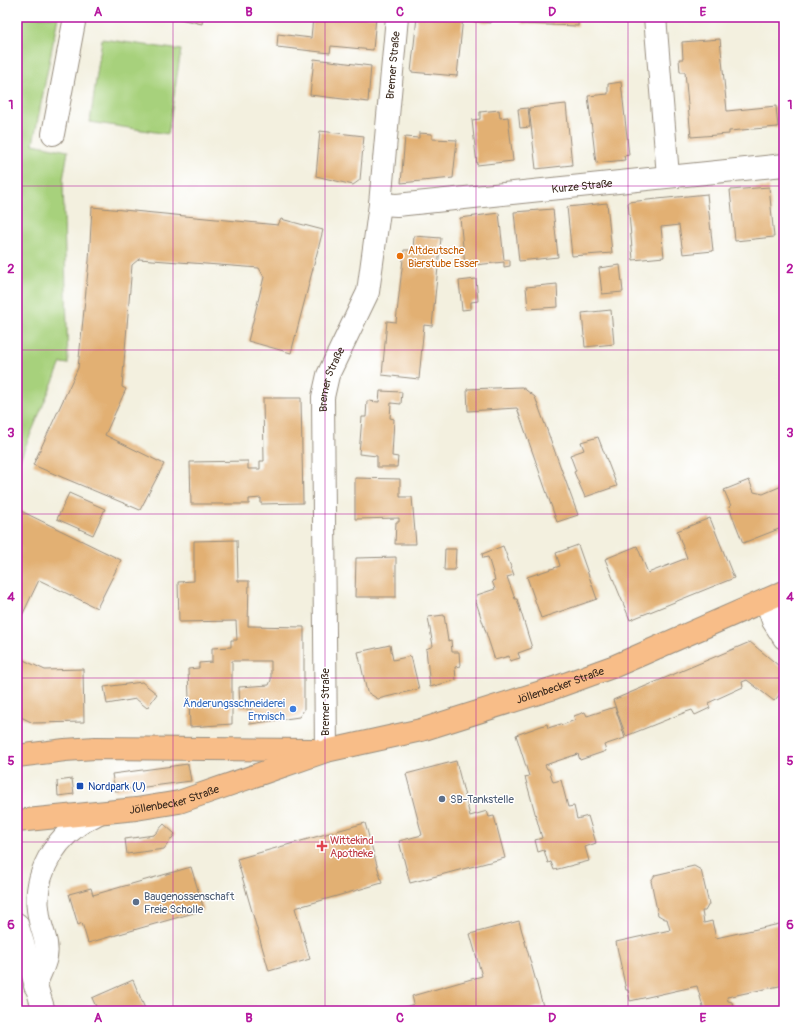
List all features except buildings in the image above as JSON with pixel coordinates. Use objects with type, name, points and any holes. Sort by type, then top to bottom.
[{"type":"main road","name":"Jöllenbecker Straße","points":[[17,821],[99,813],[179,802],[326,751],[421,730],[554,688],[615,666],[775,596]]},
{"type":"main road","name":"Jöllenbecker Straße","points":[[17,756],[95,748],[326,751]]},
{"type":"street","points":[[53,134],[75,17]]},
{"type":"street","name":"Bremer Straße","points":[[326,751],[323,397],[328,375],[368,292],[380,204],[397,17]]},
{"type":"street","points":[[655,17],[668,176]]},
{"type":"street","name":"Kurze Straße","points":[[380,204],[397,205],[784,165]]},
{"type":"street","points":[[775,596],[773,621],[784,638]]},
{"type":"street","points":[[35,986],[46,957],[46,941],[38,915],[39,877],[50,856],[65,837],[78,825],[99,813]]},
{"type":"street","points":[[17,924],[44,1011]]},
{"type":"green space","points":[[17,17],[58,17],[33,144],[68,151],[63,180],[68,364],[61,363],[17,466]]},
{"type":"green space","points":[[102,39],[181,50],[168,134],[90,122]]},
{"type":"place","name":"Altdeutsche Bierstube Esser","points":[[400,256]]},
{"type":"place","name":"Änderungsschneiderei Ermisch","points":[[293,709]]},
{"type":"place","name":"Nordpark (U)","points":[[80,786]]},
{"type":"place","name":"SB-Tankstelle","points":[[442,799]]},
{"type":"place","name":"Wittekind Apotheke","points":[[322,846]]},
{"type":"place","name":"Baugenossenschaft Freie Scholle","points":[[136,902]]}]
